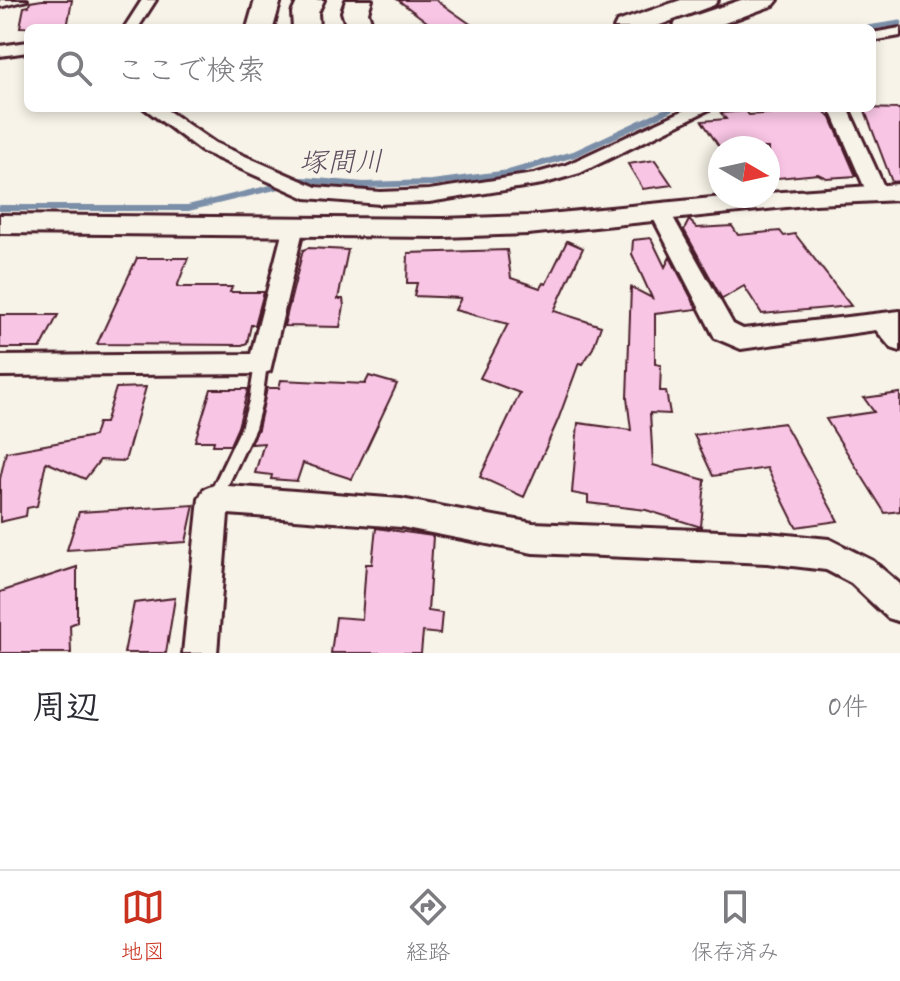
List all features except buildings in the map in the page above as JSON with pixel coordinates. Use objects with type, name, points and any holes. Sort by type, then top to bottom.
[{"type":"highway","points":[[261,24],[268,0]]},
{"type":"highway","points":[[306,24],[305,13],[311,0]]},
{"type":"highway","points":[[326,24],[324,11],[328,0]]},
{"type":"highway","points":[[359,0],[355,12],[359,24]]},
{"type":"highway","points":[[638,24],[705,0]]},
{"type":"highway","points":[[697,24],[765,0]]},
{"type":"street","points":[[0,3],[20,0]]},
{"type":"street","points":[[134,24],[149,0]]},
{"type":"street","points":[[876,36],[900,32]]},
{"type":"street","points":[[0,51],[24,48]]},
{"type":"street","points":[[159,112],[208,147],[313,193],[417,196],[535,180],[573,169],[694,112]]},
{"type":"street","points":[[0,224],[514,226],[815,196],[889,192],[841,112]]},
{"type":"street","points":[[660,212],[724,331],[741,339],[891,320],[900,341]]},
{"type":"street","points":[[0,366],[261,364],[294,226]]},
{"type":"street","points":[[200,653],[214,499],[401,513],[533,538],[767,548],[829,555],[862,572],[900,606]]},
{"type":"lane","points":[[214,499],[252,415],[261,364]]},
{"type":"waterway","name":"塚間川","points":[[876,27],[900,23]]},
{"type":"waterway","name":"塚間川","points":[[0,208],[188,208],[304,180],[363,185],[432,183],[509,173],[574,154],[664,112]]},
{"type":"waterway","name":"塚間川","points":[[660,114],[664,112]]}]
